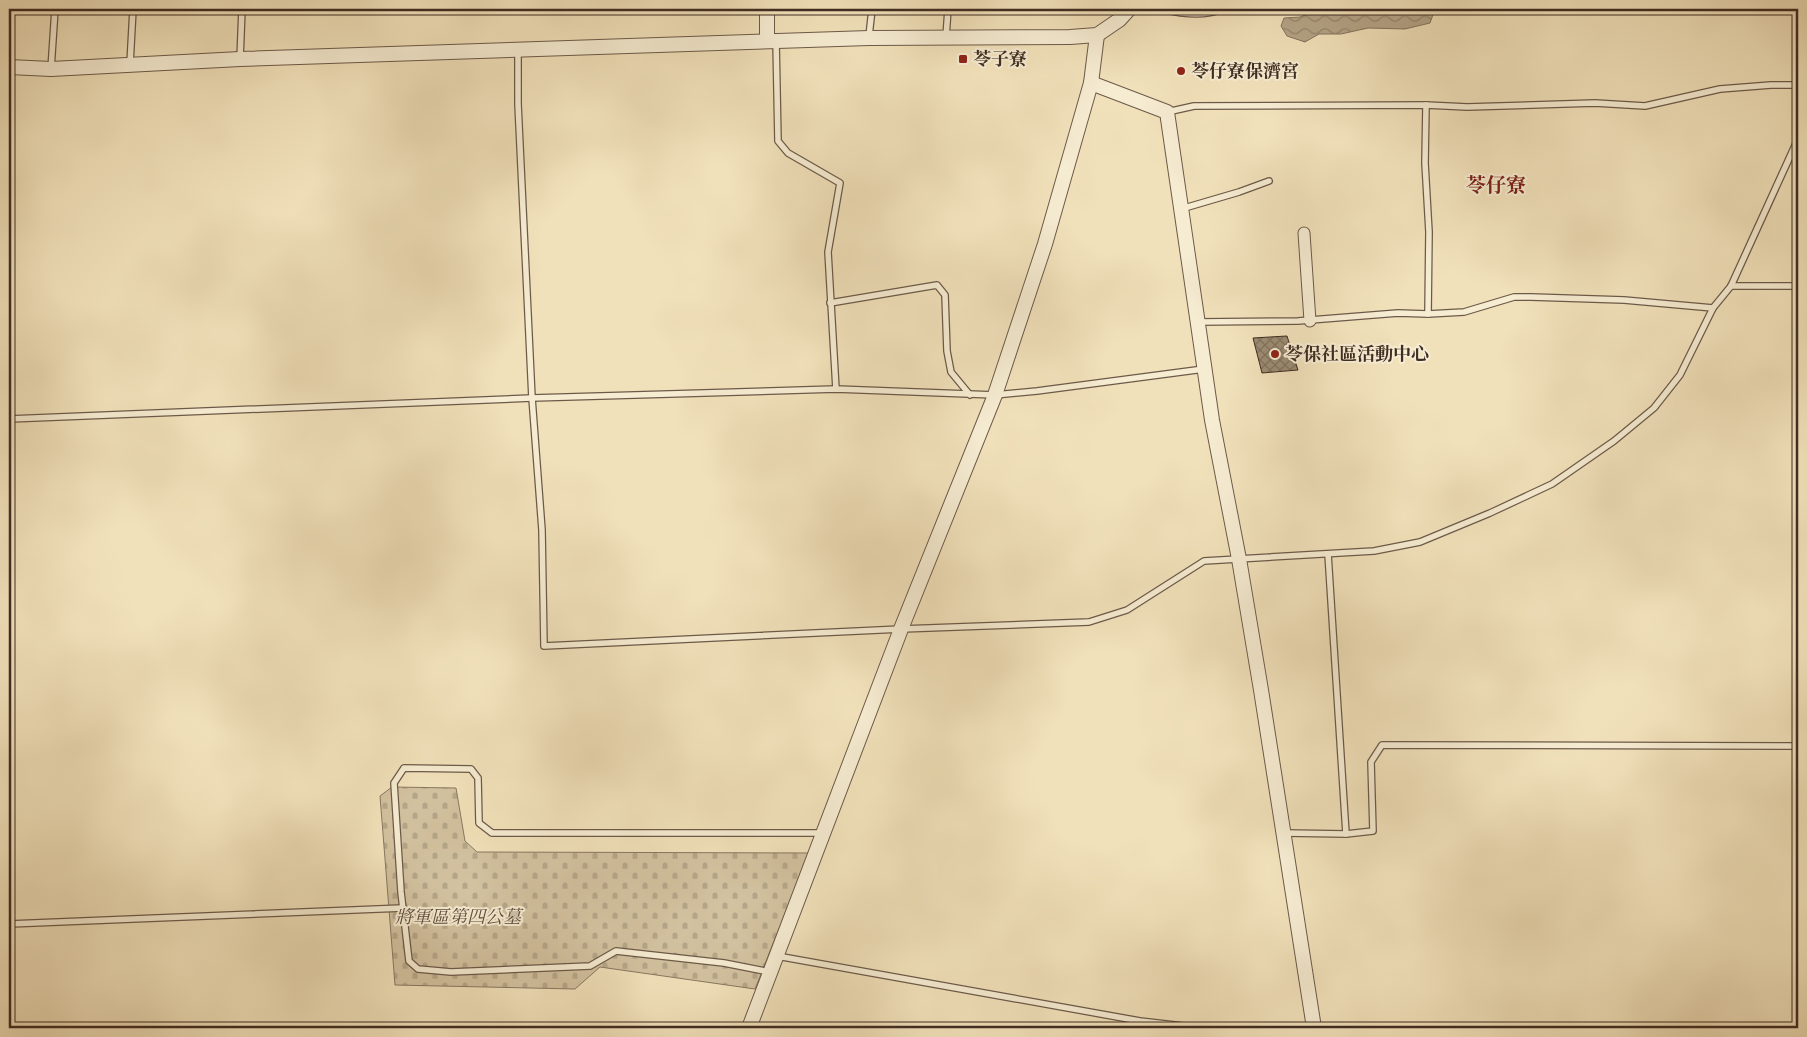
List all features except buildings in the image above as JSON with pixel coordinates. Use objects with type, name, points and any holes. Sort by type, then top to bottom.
[{"type":"street","points":[[767,9],[771,41]]},
{"type":"street","points":[[9,67],[51,69],[240,59],[869,38],[1070,37],[1097,35],[1118,20],[1129,9]]},
{"type":"street","points":[[749,1028],[901,629],[995,395],[1046,244],[1091,83],[1097,35]]},
{"type":"street","points":[[1091,83],[1167,112],[1204,369],[1220,466],[1239,560],[1285,834],[1314,1028]]},
{"type":"street","points":[[1304,233],[1310,320]]},
{"type":"lane","points":[[51,69],[55,9]]},
{"type":"lane","points":[[130,66],[133,9]]},
{"type":"lane","points":[[240,59],[242,9]]},
{"type":"lane","points":[[869,38],[872,9]]},
{"type":"lane","points":[[946,38],[948,9]]},
{"type":"lane","points":[[1162,9],[1172,12],[1210,14],[1222,9]]},
{"type":"lane","points":[[771,41],[778,141],[788,153],[840,183],[828,252],[836,389]]},
{"type":"lane","points":[[518,49],[518,114],[532,398],[542,530],[544,646],[1090,622],[1126,610],[1204,561],[1374,551],[1420,542],[1490,513],[1552,484],[1614,441],[1654,408],[1680,375],[1713,308],[1731,286],[1798,139]]},
{"type":"lane","points":[[1167,112],[1194,106],[1426,105],[1467,107],[1595,103],[1644,106],[1720,89],[1771,85],[1798,86]]},
{"type":"lane","points":[[1426,105],[1425,163],[1429,232],[1428,314]]},
{"type":"lane","points":[[1180,209],[1269,181]]},
{"type":"lane","points":[[830,303],[937,285],[944,295],[950,372],[970,395]]},
{"type":"lane","points":[[1731,286],[1798,286]]},
{"type":"lane","points":[[1198,322],[1310,320],[1398,313],[1464,312],[1514,297],[1531,296],[1624,300],[1713,308]]},
{"type":"lane","points":[[9,419],[532,398],[836,389],[995,395],[1204,369]]},
{"type":"lane","points":[[1328,554],[1346,834]]},
{"type":"lane","points":[[1285,834],[1346,834],[1373,831],[1371,762],[1382,745],[1798,746]]},
{"type":"lane","points":[[770,972],[724,963],[616,951],[590,966],[451,972],[418,969],[409,961],[403,908],[394,782],[404,768],[471,769],[478,778],[479,823],[492,833],[824,833]]},
{"type":"lane","points":[[9,924],[403,908]]},
{"type":"lane","points":[[776,956],[1140,1021],[1201,1028]]},
{"type":"green space","name":"將軍區第四公墓","points":[[392,787],[456,788],[465,841],[477,852],[809,853],[755,989],[600,967],[575,989],[395,985],[380,796]]},
{"type":"water","points":[[1350,9],[1435,9],[1430,23],[1405,29],[1368,28],[1341,34],[1319,34],[1305,42],[1287,36],[1281,26],[1284,18],[1300,17],[1313,12]]},
{"type":"place","name":"苓子寮","points":[[963,59]]},
{"type":"place","name":"苓仔寮保濟宮","points":[[1181,71]]},
{"type":"place","name":"苓保社區活動中心","points":[[1275,354]]},
{"type":"district","name":"苓仔寮","points":[[1496,186]]}]
